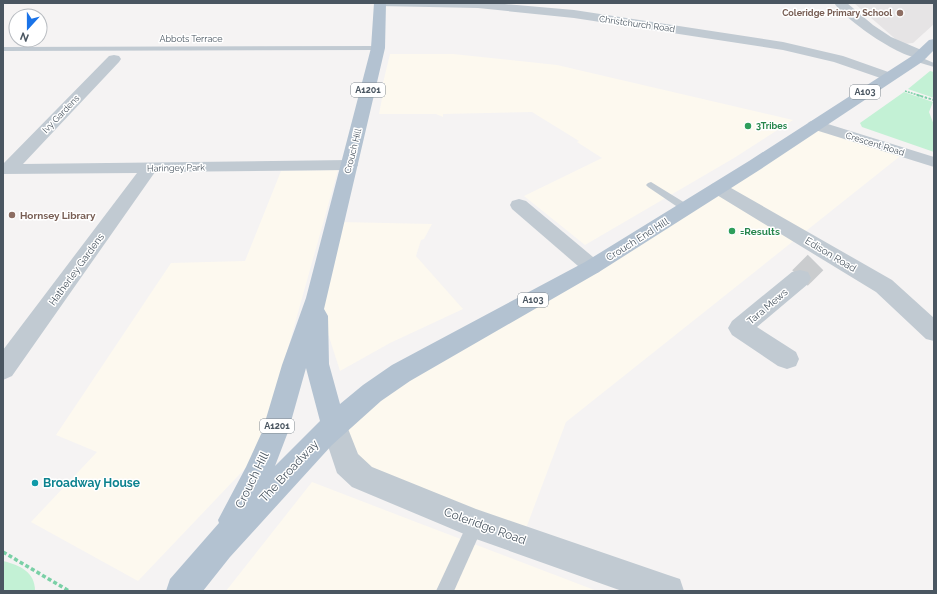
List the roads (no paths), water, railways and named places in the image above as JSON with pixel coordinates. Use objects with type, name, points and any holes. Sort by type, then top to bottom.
[{"type":"main road","name":"Crouch Hill","points":[[218,546],[256,477],[275,432],[292,372],[316,298],[378,48],[380,3]]},
{"type":"main road","name":"Crouch End Hill","points":[[334,425],[372,393],[401,373],[592,267],[718,188],[919,57],[934,43]]},
{"type":"main road","name":"Crouch Hill","points":[[316,298],[317,364],[334,425]]},
{"type":"main road","name":"The Broadway","points":[[182,591],[218,546],[334,425]]},
{"type":"street","name":"Christchurch Road","points":[[380,3],[486,6],[574,14],[783,46],[838,59],[888,77]]},
{"type":"street","points":[[840,3],[877,35],[891,44],[919,57]]},
{"type":"street","name":"Ivy Gardens","points":[[5,169],[114,59]]},
{"type":"street","name":"Crescent Road","points":[[815,125],[934,162]]},
{"type":"street","name":"Haringey Park","points":[[5,169],[349,165]]},
{"type":"street","name":"Hatherley Gardens","points":[[3,369],[149,168]]},
{"type":"street","name":"Edison Road","points":[[718,188],[820,254],[884,286],[934,332]]},
{"type":"street","points":[[519,205],[592,267]]},
{"type":"street","name":"Tara Mews","points":[[787,359],[740,328],[800,278]]},
{"type":"street","name":"Coleridge Road","points":[[334,425],[347,463],[362,478],[476,524],[668,591]]},
{"type":"lane","name":"Abbots Terrace","points":[[3,49],[378,48]]},
{"type":"lane","points":[[919,57],[934,65]]},
{"type":"lane","points":[[651,185],[686,208]]},
{"type":"lane","points":[[445,591],[476,524]]},
{"type":"tunnel","points":[[800,278],[818,260]]},
{"type":"place","name":"Coleridge Primary School","points":[[900,13]]},
{"type":"place","name":"3Tribes","points":[[748,126]]},
{"type":"place","name":"Hornsey Library","points":[[12,215]]},
{"type":"place","name":"=Results","points":[[732,231]]},
{"type":"place","name":"Broadway House","points":[[35,483]]}]
